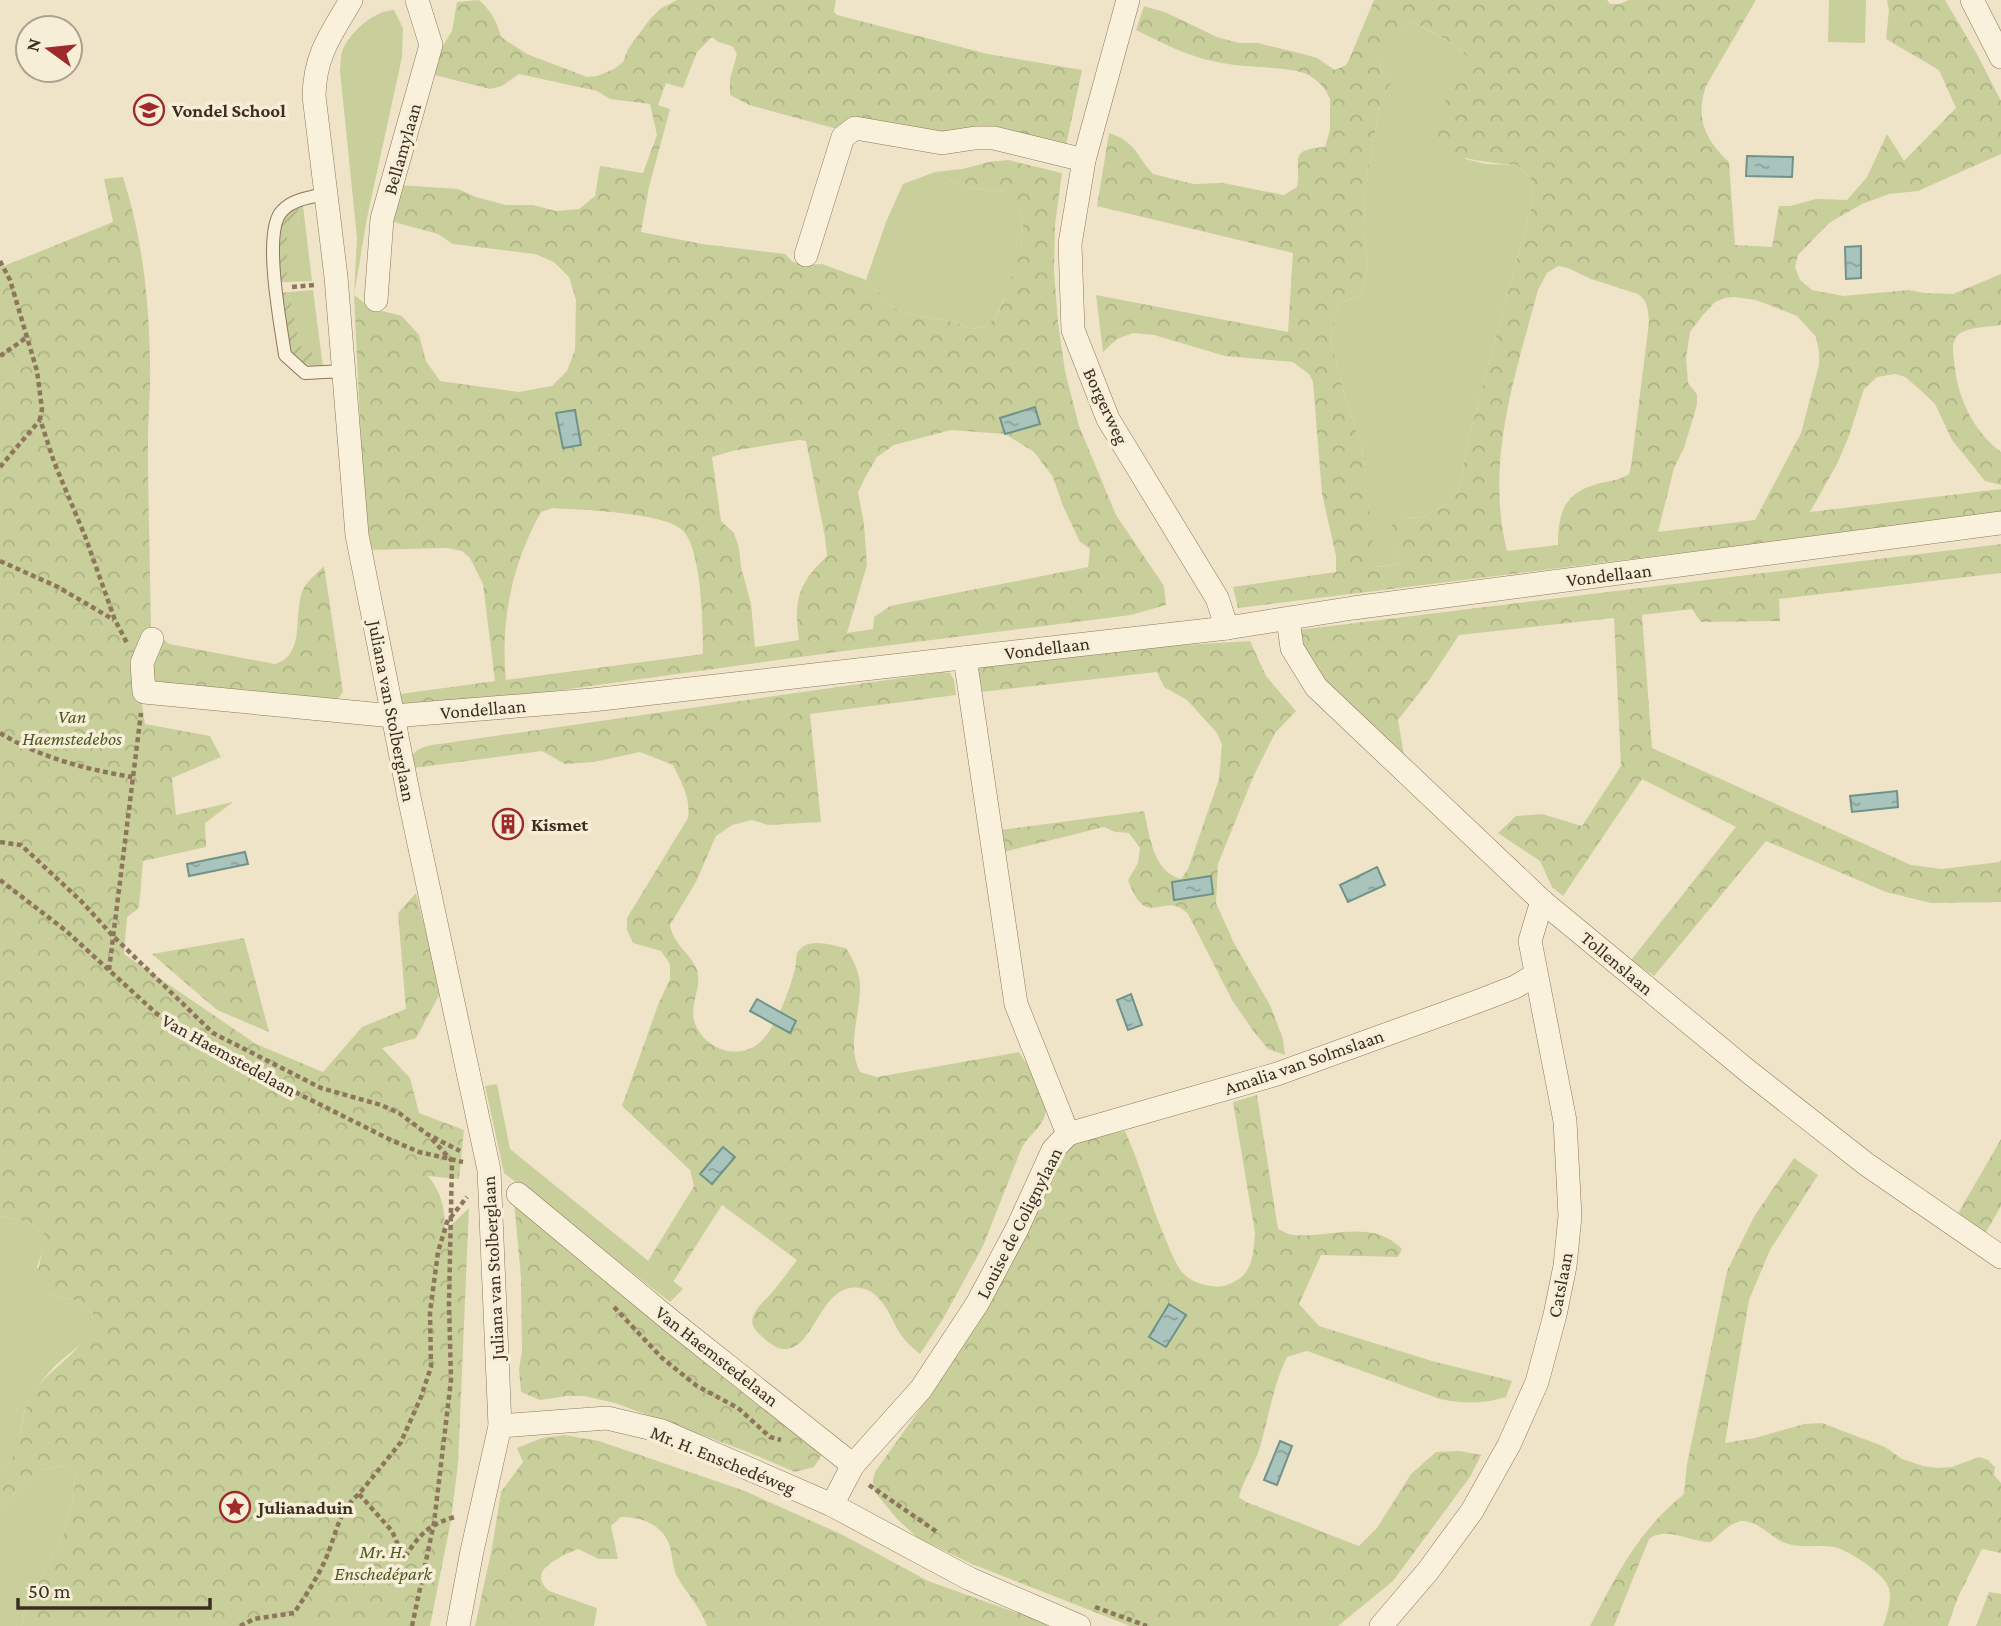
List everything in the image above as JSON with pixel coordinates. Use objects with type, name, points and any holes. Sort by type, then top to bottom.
[{"type":"street","name":"Juliana van Stolberglaan","points":[[351,0],[321,51],[314,76],[314,96],[336,277],[357,535],[411,810],[489,1170],[500,1426]]},
{"type":"street","name":"Bellamylaan","points":[[376,300],[382,219],[431,46],[417,0]]},
{"type":"street","name":"Borgerweg","points":[[1128,0],[1083,160],[1070,244],[1073,330],[1108,419],[1217,598],[1227,628]]},
{"type":"street","points":[[1972,0],[2001,57]]},
{"type":"street","points":[[806,255],[843,137],[855,128],[942,143],[994,138],[1083,160]]},
{"type":"street","name":"Vondellaan","points":[[144,692],[393,716],[592,701],[1227,628],[2001,523]]},
{"type":"street","name":"Tollenslaan","points":[[1288,619],[1292,648],[1316,687],[1542,901],[1855,1156],[2001,1257]]},
{"type":"street","points":[[144,692],[142,663],[152,639]]},
{"type":"street","name":"Louise de Colignylaan","points":[[832,1505],[853,1465],[921,1389],[977,1304],[1017,1229],[1053,1150],[1068,1134],[1016,1004],[965,658]]},
{"type":"street","name":"Catslaan","points":[[1381,1626],[1428,1571],[1472,1511],[1509,1446],[1537,1382],[1555,1315],[1565,1266],[1570,1216],[1565,1121],[1530,942],[1542,901]]},
{"type":"street","name":"Amalia van Solmslaan","points":[[1068,1134],[1277,1074],[1476,1002],[1515,987],[1535,975]]},
{"type":"street","name":"Van Haemstedelaan","points":[[518,1194],[670,1320],[853,1465]]},
{"type":"street","name":"Mr. H. Enschedéweg","points":[[500,1426],[607,1418],[662,1431],[832,1505],[971,1579],[1079,1626]]},
{"type":"street","points":[[458,1626],[500,1426]]},
{"type":"lane","points":[[327,194],[292,202],[279,213],[272,238],[276,289],[285,355],[305,373],[344,371]]},
{"type":"path","points":[[0,261],[10,280],[37,371],[42,409],[40,419],[0,467]]},
{"type":"path","points":[[276,289],[321,284],[336,277]]},
{"type":"path","points":[[0,356],[26,338]]},
{"type":"path","points":[[0,561],[58,587],[115,620],[40,419]]},
{"type":"path","points":[[109,970],[144,692]]},
{"type":"path","points":[[0,733],[25,749],[88,770],[132,777]]},
{"type":"path","points":[[0,842],[21,845],[213,1033],[321,1088],[381,1105],[399,1113],[489,1170]]},
{"type":"path","name":"Van Haemstedelaan","points":[[0,880],[65,930],[157,1014],[241,1065],[391,1140],[419,1152],[452,1161]]},
{"type":"path","points":[[412,1626],[434,1522],[451,1380],[452,1161],[427,1133]]},
{"type":"path","points":[[240,1626],[254,1619],[294,1613],[310,1590],[327,1556],[341,1516],[350,1501],[359,1494],[401,1442],[431,1367],[430,1312],[438,1252],[450,1217]]},
{"type":"path","points":[[359,1494],[392,1531],[402,1554],[407,1554],[434,1522],[481,1511]]},
{"type":"green space","points":[[479,0],[493,17],[501,37],[527,54],[587,77],[614,69],[623,62],[628,49],[650,19],[660,9],[677,0],[836,0],[834,12],[837,15],[988,54],[1082,70],[1064,155],[837,129],[749,105],[730,95],[730,79],[737,54],[732,46],[712,37],[697,52],[683,88],[666,83],[658,105],[670,109],[649,187],[641,232],[702,244],[785,254],[801,265],[822,264],[866,280],[891,305],[904,313],[954,322],[971,329],[984,327],[995,318],[1003,302],[1021,247],[1023,220],[1017,201],[1005,192],[964,187],[935,172],[1008,160],[1062,173],[1055,225],[1054,271],[1065,371],[1079,426],[1116,515],[1164,586],[1166,605],[1131,615],[844,651],[417,710],[401,704],[393,695],[495,681],[483,584],[470,558],[462,551],[447,548],[366,550],[354,295],[371,308],[402,316],[419,335],[426,361],[440,381],[519,392],[552,386],[567,371],[575,350],[576,300],[569,277],[554,262],[535,254],[453,244],[438,234],[390,221],[398,185],[458,189],[506,205],[533,205],[556,211],[579,209],[595,196],[600,166],[643,173],[657,135],[650,104],[610,99],[597,91],[519,74],[502,86],[490,89],[431,74],[439,52],[452,31],[457,2]],"holes":[[[951,430],[1005,434],[1034,452],[1053,477],[1080,542],[1090,549],[1088,567],[890,606],[874,617],[873,629],[847,633],[867,565],[858,492],[866,476],[877,457],[894,445]],[[806,441],[827,556],[809,576],[800,594],[797,614],[799,640],[755,647],[751,604],[739,548],[734,533],[721,521],[712,457],[732,451]],[[553,508],[638,515],[670,523],[681,529],[688,538],[697,568],[702,607],[703,654],[506,680],[505,636],[510,593],[522,552],[541,512]]]},
{"type":"green space","points":[[1374,0],[1607,0],[1610,4],[1619,4],[1629,0],[1756,0],[1706,86],[1702,118],[1708,137],[1729,162],[1735,245],[1772,247],[1779,206],[1816,199],[1847,200],[1867,177],[1887,134],[1904,161],[1956,108],[1939,70],[1886,39],[1889,10],[1887,0],[1945,0],[2001,101],[2001,154],[1918,191],[1889,194],[1862,204],[1829,223],[1798,255],[1795,267],[1800,280],[1812,290],[1843,296],[1909,290],[1953,294],[2001,274],[2001,325],[1962,332],[1954,341],[1953,350],[1959,387],[1968,411],[1982,433],[2001,452],[2001,485],[1985,481],[1952,440],[1935,404],[1905,377],[1896,374],[1877,377],[1864,389],[1837,464],[1810,512],[2001,489],[2001,513],[1238,608],[1233,587],[1336,572],[1336,556],[1322,494],[1313,382],[1309,374],[1293,362],[1225,356],[1154,335],[1133,333],[1117,339],[1103,352],[1096,295],[1288,332],[1293,253],[1097,206],[1109,133],[1130,145],[1153,174],[1193,184],[1223,183],[1284,195],[1297,187],[1300,154],[1313,148],[1325,147],[1330,130],[1330,99],[1323,87],[1312,77],[1295,71],[1211,61],[1178,50],[1136,30],[1144,6],[1167,13],[1217,37],[1303,54],[1317,58],[1335,70],[1346,65]],"holes":[[[1411,20],[1450,42],[1469,60],[1444,103],[1436,147],[1476,160],[1517,165],[1531,179],[1532,204],[1468,440],[1460,487],[1446,505],[1423,517],[1404,518],[1389,512],[1399,564],[1376,567],[1362,450],[1330,338],[1339,304],[1362,294],[1368,266],[1364,230],[1365,187],[1381,100],[1394,79],[1383,72],[1380,66],[1393,39]],[[1558,266],[1568,268],[1591,279],[1638,294],[1646,303],[1649,322],[1631,467],[1629,474],[1624,477],[1586,488],[1570,499],[1559,523],[1558,545],[1507,551],[1501,518],[1501,452],[1520,355],[1538,290],[1547,273]],[[1725,298],[1756,300],[1797,316],[1816,337],[1819,365],[1801,433],[1755,520],[1658,532],[1674,468],[1684,448],[1697,405],[1697,394],[1688,383],[1686,358],[1690,332],[1715,302]]]},
{"type":"green space","points":[[1829,0],[1866,0],[1865,43],[1828,42]]},
{"type":"green space","points":[[394,10],[403,28],[402,57],[367,218],[354,295],[357,238],[340,71],[341,57],[347,42],[364,23],[379,14]]},
{"type":"green space","points":[[1411,20],[1450,42],[1469,60],[1466,68],[1465,159],[1486,164],[1517,165],[1531,179],[1532,204],[1468,440],[1460,487],[1446,505],[1423,517],[1404,518],[1390,513],[1399,564],[1375,567],[1362,450],[1330,338],[1339,304],[1362,294],[1368,266],[1364,231],[1365,187],[1381,100],[1394,79],[1383,72],[1380,66],[1393,38]]},
{"type":"green space","points":[[935,172],[964,187],[1005,192],[1017,200],[1023,220],[1021,247],[1012,281],[995,318],[984,327],[971,329],[954,322],[904,313],[891,305],[866,280],[886,222],[903,184]]},
{"type":"green space","points":[[123,177],[140,245],[148,314],[151,628],[169,644],[275,664],[285,659],[292,651],[301,596],[307,583],[324,566],[343,692],[336,701],[140,691],[145,724],[210,736],[221,757],[172,778],[176,815],[233,802],[205,823],[206,847],[143,861],[139,908],[127,917],[124,954],[256,1044],[323,1072],[362,1027],[406,1009],[398,913],[416,893],[441,992],[416,1038],[382,1048],[410,1078],[419,1113],[464,1130],[459,1179],[428,1176],[442,1202],[445,1231],[469,1208],[458,1464],[451,1520],[430,1626],[21,1626],[30,1599],[63,1535],[73,1499],[76,1472],[66,1465],[40,1470],[0,1507],[0,1468],[14,1456],[29,1400],[83,1340],[90,1328],[93,1314],[79,1301],[49,1295],[36,1286],[44,1233],[29,1222],[0,1216],[0,265],[4,266],[113,222],[104,179]]},
{"type":"green space","points":[[303,206],[312,281],[287,282],[287,226],[298,226],[299,207]]},
{"type":"green space","points":[[299,207],[298,226],[287,227],[287,282],[280,282],[277,251],[279,223],[290,209]]},
{"type":"green space","points":[[313,290],[323,367],[314,367],[300,347],[289,292]]},
{"type":"green space","points":[[289,292],[300,346],[312,349],[314,367],[298,360],[286,337],[279,293]]},
{"type":"green space","points":[[2001,544],[2001,573],[1779,599],[1780,621],[1701,622],[1692,609],[1642,615],[1652,748],[1911,865],[1942,869],[2001,860],[2001,902],[1931,903],[1886,892],[1766,841],[1654,976],[1631,960],[1736,827],[1642,779],[1563,896],[1552,887],[1540,861],[1498,833],[1516,816],[1542,814],[1582,826],[1621,766],[1614,618],[1459,635],[1398,720],[1410,790],[1285,640],[1298,630]]},
{"type":"green space","points":[[1250,641],[1266,676],[1296,711],[1275,733],[1254,775],[1218,864],[1216,903],[1234,943],[1270,1005],[1283,1039],[1285,1055],[1268,1049],[1254,1032],[1232,1000],[1188,914],[1179,907],[1170,905],[1149,908],[1135,896],[1128,880],[1138,863],[1140,848],[1129,833],[1115,832],[1104,827],[1003,852],[1000,830],[1144,811],[1158,860],[1171,875],[1181,879],[1188,869],[1219,779],[1222,745],[1217,733],[1187,700],[1164,687],[1157,672],[981,692],[978,668],[1131,648]]},
{"type":"green space","points":[[950,673],[954,680],[956,695],[810,714],[821,822],[768,825],[752,820],[732,825],[716,836],[696,882],[670,925],[675,938],[697,970],[698,985],[693,1013],[697,1028],[703,1037],[719,1048],[738,1052],[747,1050],[764,1038],[784,1003],[798,952],[809,944],[831,945],[846,948],[858,974],[860,995],[854,1051],[860,1072],[877,1077],[1019,1052],[1040,1084],[1046,1112],[1041,1124],[1022,1147],[983,1246],[943,1319],[920,1354],[902,1337],[879,1298],[860,1288],[846,1289],[834,1297],[799,1344],[789,1349],[776,1347],[754,1328],[753,1316],[797,1260],[722,1205],[673,1282],[648,1261],[694,1186],[690,1170],[622,1106],[670,979],[670,964],[661,951],[633,943],[627,930],[627,918],[688,818],[687,797],[673,765],[640,752],[594,762],[565,764],[542,751],[406,769],[413,754],[430,745]]},
{"type":"green space","points":[[244,938],[269,1032],[217,1010],[152,954]]},
{"type":"green space","points":[[497,1084],[510,1149],[683,1289],[670,1302],[504,1173],[485,1086]]},
{"type":"green space","points":[[1257,1095],[1278,1229],[1294,1235],[1350,1232],[1378,1234],[1402,1249],[1398,1257],[1321,1255],[1299,1304],[1319,1326],[1432,1361],[1512,1381],[1506,1397],[1481,1402],[1457,1402],[1440,1399],[1307,1351],[1287,1357],[1258,1454],[1239,1497],[1246,1502],[1359,1546],[1377,1528],[1411,1474],[1436,1452],[1459,1451],[1481,1455],[1470,1477],[1393,1581],[1338,1626],[1130,1626],[972,1564],[918,1538],[897,1519],[874,1491],[875,1472],[927,1399],[1044,1164],[1081,1139],[1125,1131],[1179,1268],[1186,1276],[1203,1285],[1227,1285],[1247,1271],[1252,1258],[1255,1233],[1233,1102]]},
{"type":"green space","points":[[2001,1139],[2001,1206],[1982,1239],[1953,1222]]},
{"type":"green space","points":[[1794,1158],[1818,1175],[1770,1250],[1749,1300],[1725,1443],[1755,1438],[1804,1424],[1822,1423],[1885,1447],[1902,1459],[1923,1466],[1952,1467],[1979,1457],[1988,1460],[1995,1467],[1994,1475],[2001,1483],[2001,1553],[1982,1549],[1958,1597],[1948,1626],[1883,1626],[1890,1598],[1886,1583],[1866,1563],[1840,1549],[1791,1545],[1759,1526],[1742,1521],[1729,1526],[1711,1542],[1671,1534],[1656,1535],[1649,1539],[1614,1626],[1590,1626],[1619,1571],[1641,1538],[1684,1494],[1687,1464],[1727,1271],[1755,1215]]},
{"type":"green space","points":[[514,1201],[709,1366],[820,1449],[823,1453],[814,1467],[795,1472],[615,1403],[584,1396],[540,1400],[521,1392],[521,1278]]},
{"type":"green space","points":[[0,1216],[29,1222],[44,1233],[44,1246],[37,1267],[49,1295],[79,1301],[93,1314],[84,1340],[52,1369],[29,1400],[14,1456],[0,1468]]},
{"type":"green space","points":[[564,1435],[599,1441],[745,1491],[843,1535],[928,1581],[1054,1626],[707,1626],[676,1575],[671,1551],[664,1535],[646,1521],[621,1517],[611,1526],[618,1559],[599,1559],[578,1549],[548,1565],[541,1577],[549,1591],[597,1608],[594,1626],[475,1626],[501,1492],[523,1462],[517,1448],[542,1438]]},
{"type":"green space","points":[[66,1465],[76,1471],[73,1499],[63,1535],[30,1599],[21,1626],[0,1626],[0,1507],[40,1470]]},
{"type":"green space","points":[[1989,1592],[2001,1594],[2001,1626],[1976,1626]]},
{"type":"water","points":[[1747,156],[1793,157],[1792,177],[1746,176]]},
{"type":"water","points":[[1861,246],[1861,278],[1846,279],[1845,247]]},
{"type":"water","points":[[1035,407],[1040,424],[1005,434],[1000,418]]},
{"type":"water","points":[[575,410],[581,445],[563,448],[556,413]]},
{"type":"water","points":[[1897,791],[1898,807],[1852,812],[1850,796]]},
{"type":"water","points":[[245,852],[248,864],[189,876],[187,864]]},
{"type":"water","points":[[1377,867],[1385,885],[1348,902],[1340,885]]},
{"type":"water","points":[[1211,876],[1213,894],[1174,900],[1172,882]]},
{"type":"water","points":[[1131,994],[1142,1025],[1128,1030],[1117,1000]]},
{"type":"water","points":[[757,999],[796,1021],[790,1033],[750,1011]]},
{"type":"water","points":[[723,1147],[735,1157],[712,1184],[700,1174]]},
{"type":"water","points":[[1169,1304],[1186,1315],[1166,1347],[1149,1337]]},
{"type":"water","points":[[1280,1441],[1292,1446],[1277,1485],[1264,1480]]},
{"type":"place","name":"Vondel School","points":[[149,110]]},
{"type":"place","name":"Kismet","points":[[508,824]]},
{"type":"place","name":"Julianaduin","points":[[235,1507]]},
{"type":"park label","name":"Van Haemstedebos","points":[[72,727]]},
{"type":"park label","name":"Mr. H. Enschedépark","points":[[383,1562]]}]
